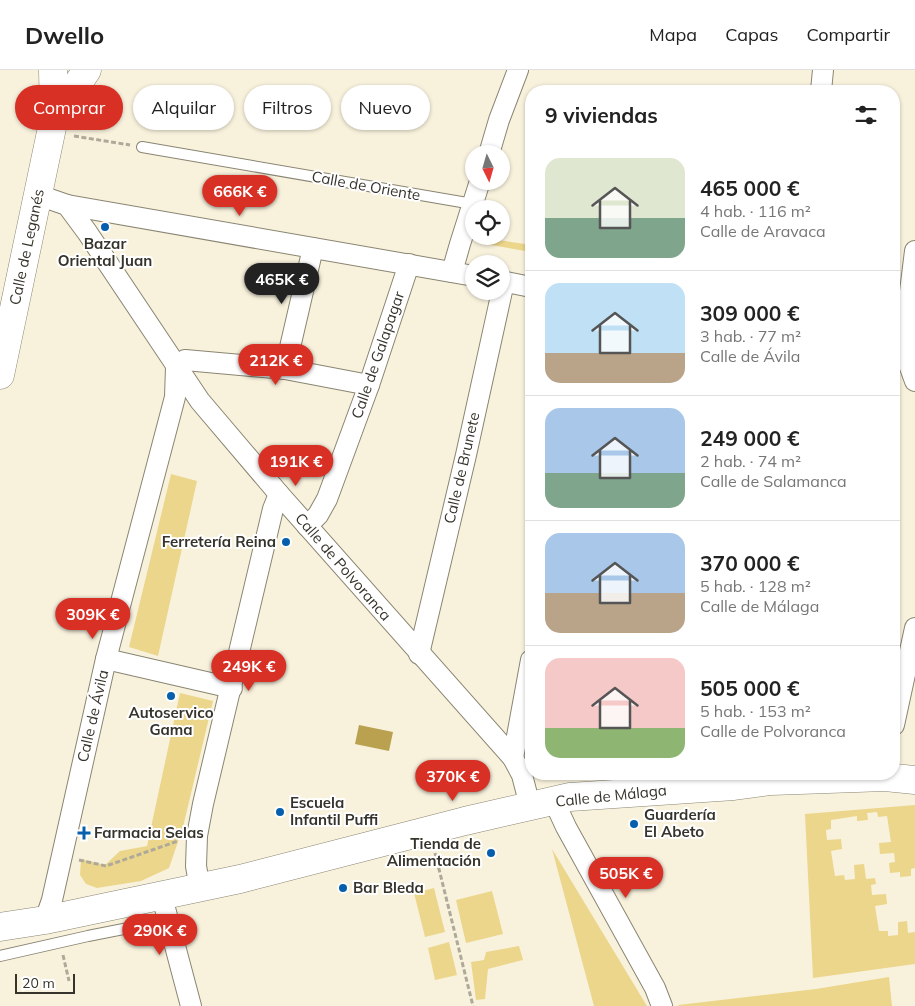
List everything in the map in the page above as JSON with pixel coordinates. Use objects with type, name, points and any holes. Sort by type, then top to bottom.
[{"type":"main road","name":"Calle de Leganés","points":[[53,70],[53,85]]},
{"type":"main road","name":"Calle de Leganés","points":[[78,85],[87,70]]},
{"type":"main road","name":"Calle de Leganés","points":[[0,375],[52,130]]},
{"type":"main road","name":"Calle de Málaga","points":[[900,778],[915,780]]},
{"type":"main road","name":"Calle de Málaga","points":[[0,927],[53,931],[165,908],[200,888],[289,868],[429,831],[570,797],[735,780],[771,780]]},
{"type":"street","points":[[492,145],[518,70]]},
{"type":"street","points":[[822,85],[824,70]]},
{"type":"street","points":[[38,196],[67,205],[465,274]]},
{"type":"street","name":"Calle de Polvoranca","points":[[67,205],[200,402],[512,758],[525,779]]},
{"type":"street","points":[[452,272],[465,230]]},
{"type":"street","points":[[285,369],[313,248]]},
{"type":"street","points":[[915,250],[906,324],[905,359],[915,381]]},
{"type":"street","name":"Calle de Galapagar","points":[[307,526],[318,515],[327,499],[369,385],[409,264]]},
{"type":"street","points":[[510,283],[525,286]]},
{"type":"street","name":"Calle de Brunete","points":[[419,654],[468,445],[498,300]]},
{"type":"street","points":[[176,367],[185,360],[285,369],[369,385]]},
{"type":"street","name":"Calle de Ávila","points":[[53,931],[52,900],[61,857],[106,659],[175,397],[176,367]]},
{"type":"street","points":[[200,888],[196,866],[197,836],[203,804],[273,509],[279,494]]},
{"type":"street","points":[[900,697],[915,628]]},
{"type":"street","points":[[106,659],[232,688]]},
{"type":"street","points":[[512,758],[525,691]]},
{"type":"street","name":"Calle de Polvoranca","points":[[526,780],[542,803],[566,827],[655,988],[662,1006]]},
{"type":"street","points":[[165,908],[192,1006]]},
{"type":"lane","name":"Calle de Oriente","points":[[142,147],[465,203]]},
{"type":"lane","points":[[0,956],[53,931]]},
{"type":"path","points":[[70,130],[142,147]]},
{"type":"path","points":[[429,831],[473,1006]]},
{"type":"path","points":[[61,857],[106,866],[164,845],[197,836]]},
{"type":"path","points":[[53,931],[69,981]]},
{"type":"shaded area","points":[[510,242],[525,244],[525,251],[491,245],[510,245]]},
{"type":"shaded area","points":[[171,474],[197,481],[158,656],[129,647]]},
{"type":"shaded area","points":[[180,693],[213,701],[183,827],[169,868],[141,881],[97,888],[86,884],[80,875],[81,859],[105,865],[120,851],[147,846]]},
{"type":"shaded area","points":[[359,725],[393,732],[389,751],[355,744]]},
{"type":"shaded area","points":[[915,805],[915,868],[911,869],[911,876],[900,877],[900,872],[890,873],[889,863],[895,862],[894,853],[880,854],[879,843],[891,842],[887,816],[878,817],[877,812],[867,813],[868,820],[857,821],[857,816],[831,820],[831,829],[826,830],[827,840],[841,839],[842,849],[831,851],[835,876],[844,875],[845,880],[855,879],[854,865],[864,864],[866,879],[875,878],[876,884],[871,885],[872,895],[886,894],[887,904],[875,906],[879,931],[888,931],[888,936],[898,935],[898,922],[907,921],[908,933],[915,932],[915,964],[813,978],[805,814]]},
{"type":"shaded area","points":[[552,849],[647,1006],[594,1006]]},
{"type":"shaded area","points":[[434,888],[445,932],[425,937],[414,893]]},
{"type":"shaded area","points":[[492,891],[503,934],[466,943],[456,900]]},
{"type":"shaded area","points":[[449,942],[457,975],[435,980],[428,948]]},
{"type":"shaded area","points":[[519,946],[523,960],[488,969],[485,999],[476,1000],[471,962],[484,960],[486,952]]},
{"type":"shaded area","points":[[889,977],[892,1006],[678,1005],[816,989]]},
{"type":"place","name":"Bazar Oriental Juan","points":[[105,227]]},
{"type":"place","name":"Ferretería Reina","points":[[286,542]]},
{"type":"place","name":"Autoservico Gama","points":[[171,696]]},
{"type":"place","name":"Escuela Infantil Puffi","points":[[280,812]]},
{"type":"place","name":"Guardería El Abeto","points":[[634,824]]},
{"type":"place","name":"Farmacia Selas","points":[[84,833]]},
{"type":"place","name":"Tienda de Alimentación","points":[[491,853]]},
{"type":"place","name":"Bar Bleda","points":[[343,888]]}]
